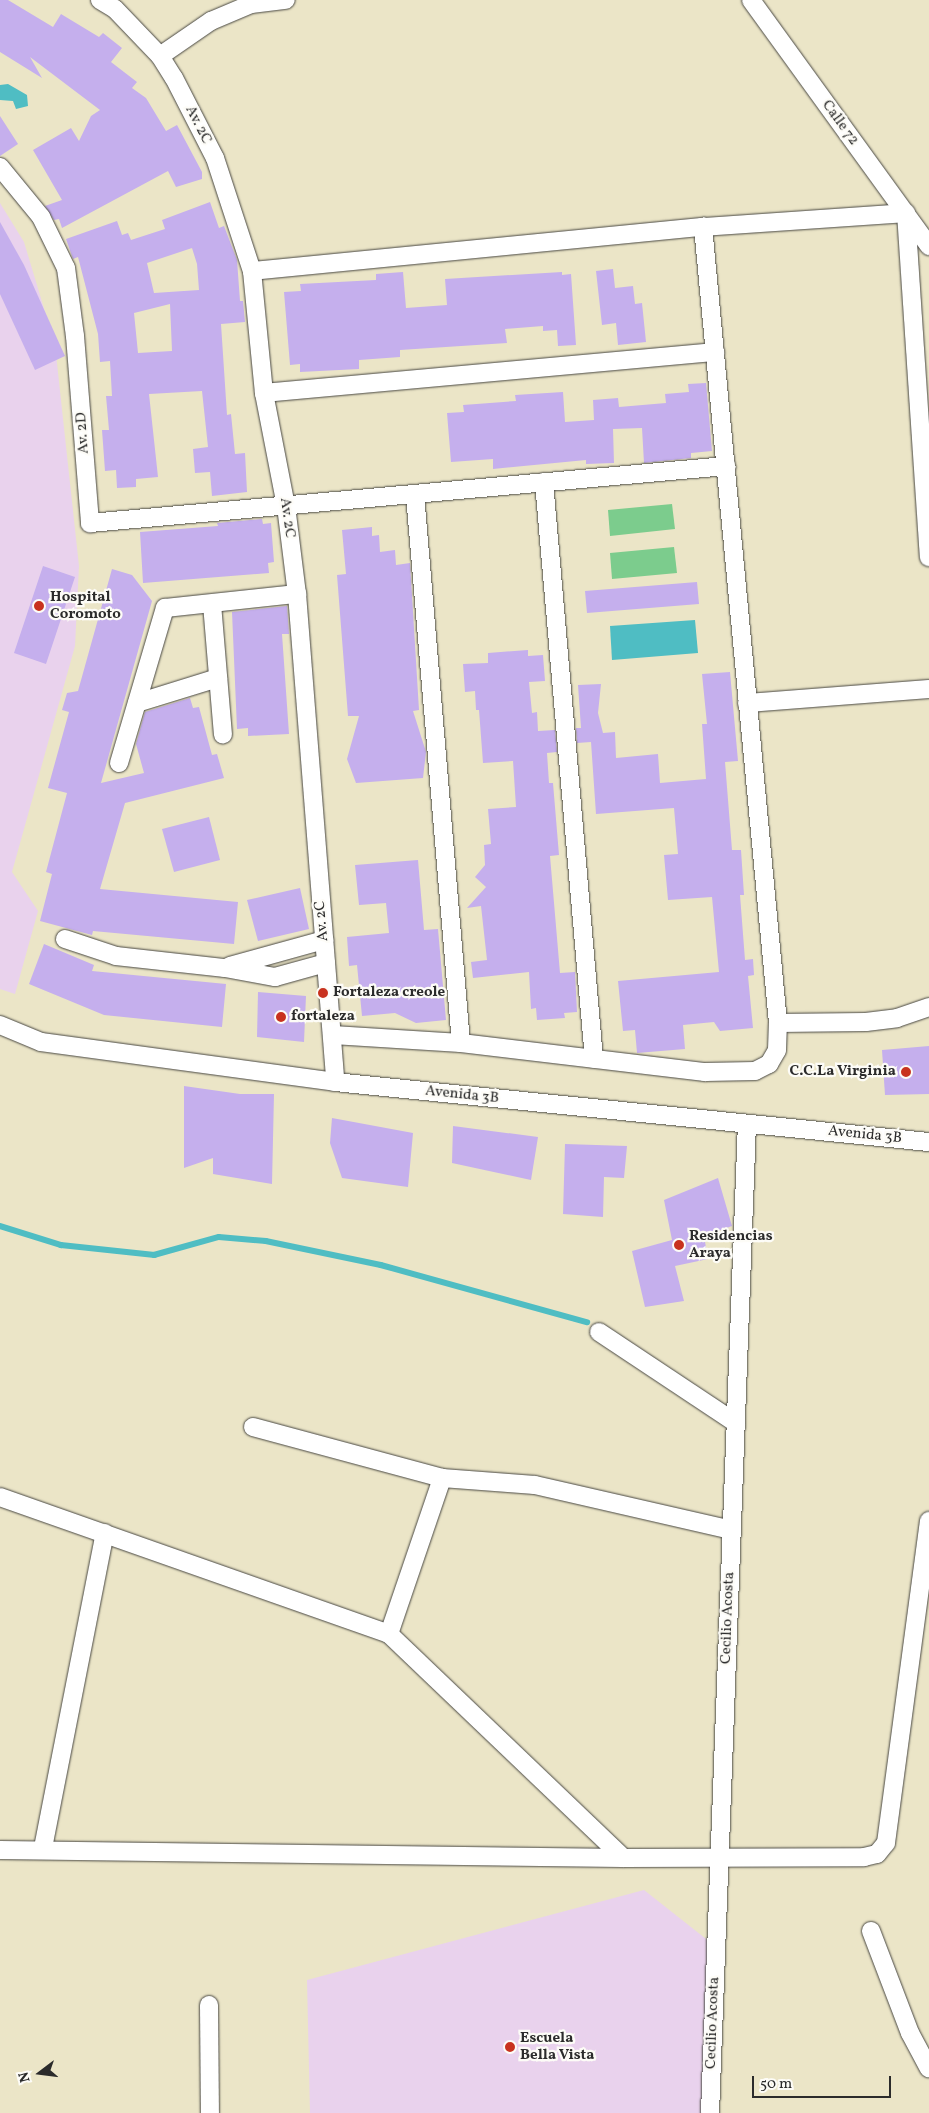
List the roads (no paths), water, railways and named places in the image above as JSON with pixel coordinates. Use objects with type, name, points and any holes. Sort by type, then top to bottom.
[{"type":"street","name":"Av. 2C","points":[[100,0],[115,10],[160,56],[215,158],[252,272],[264,393],[286,506],[296,594],[333,1035],[335,1082]]},
{"type":"street","points":[[160,56],[211,21],[251,4],[286,0]]},
{"type":"street","name":"Calle 72","points":[[750,0],[929,246]]},
{"type":"street","name":"Av. 2D","points":[[0,167],[41,218],[66,268],[75,336],[90,523],[286,506]]},
{"type":"street","points":[[252,272],[703,227],[906,213],[929,557]]},
{"type":"street","points":[[333,1035],[461,1043],[705,1072],[755,1071],[769,1064],[777,1050],[778,1023],[703,227]]},
{"type":"street","points":[[264,393],[715,352]]},
{"type":"street","points":[[286,506],[726,466]]},
{"type":"street","points":[[544,482],[594,1059]]},
{"type":"street","points":[[416,494],[461,1043]]},
{"type":"street","points":[[119,763],[164,608],[296,594]]},
{"type":"street","points":[[212,604],[223,735]]},
{"type":"street","points":[[136,704],[218,678]]},
{"type":"street","points":[[747,703],[929,689]]},
{"type":"street","points":[[65,939],[116,956],[225,968],[276,977],[326,964]]},
{"type":"street","points":[[225,968],[324,940]]},
{"type":"street","points":[[778,1023],[866,1022],[897,1018],[929,1007]]},
{"type":"street","name":"Avenida 3B","points":[[0,1025],[41,1042],[335,1082],[929,1142]]},
{"type":"street","points":[[0,1036],[41,1042]]},
{"type":"street","name":"Cecilio Acosta","points":[[710,2113],[718,1856],[747,1124]]},
{"type":"street","points":[[599,1332],[736,1423]]},
{"type":"street","points":[[253,1427],[442,1478],[535,1485],[731,1530]]},
{"type":"street","points":[[390,1634],[442,1478]]},
{"type":"street","points":[[0,1497],[390,1634],[622,1858]]},
{"type":"street","points":[[0,1850],[43,1848],[622,1858],[864,1856],[877,1854],[886,1843],[929,1521]]},
{"type":"street","points":[[43,1848],[105,1533]]},
{"type":"street","points":[[871,1931],[910,2033],[929,2068]]},
{"type":"street","points":[[209,2005],[210,2113]]},
{"type":"water","points":[[8,84],[27,95],[28,106],[16,109],[13,101],[0,100],[0,85]]},
{"type":"water","points":[[695,620],[698,653],[612,660],[610,626]]},
{"type":"waterway","points":[[0,1226],[61,1245],[154,1255],[219,1237],[266,1241],[381,1265],[587,1322]]},
{"type":"place","name":"Hospital Coromoto","points":[[39,606]]},
{"type":"place","name":"Fortaleza creole","points":[[323,993]]},
{"type":"place","name":"fortaleza","points":[[281,1017]]},
{"type":"place","name":"C.C.La Virginia","points":[[906,1072]]},
{"type":"place","name":"Residencias Araya","points":[[679,1245]]},
{"type":"place","name":"Escuela Bella Vista","points":[[510,2047]]}]
